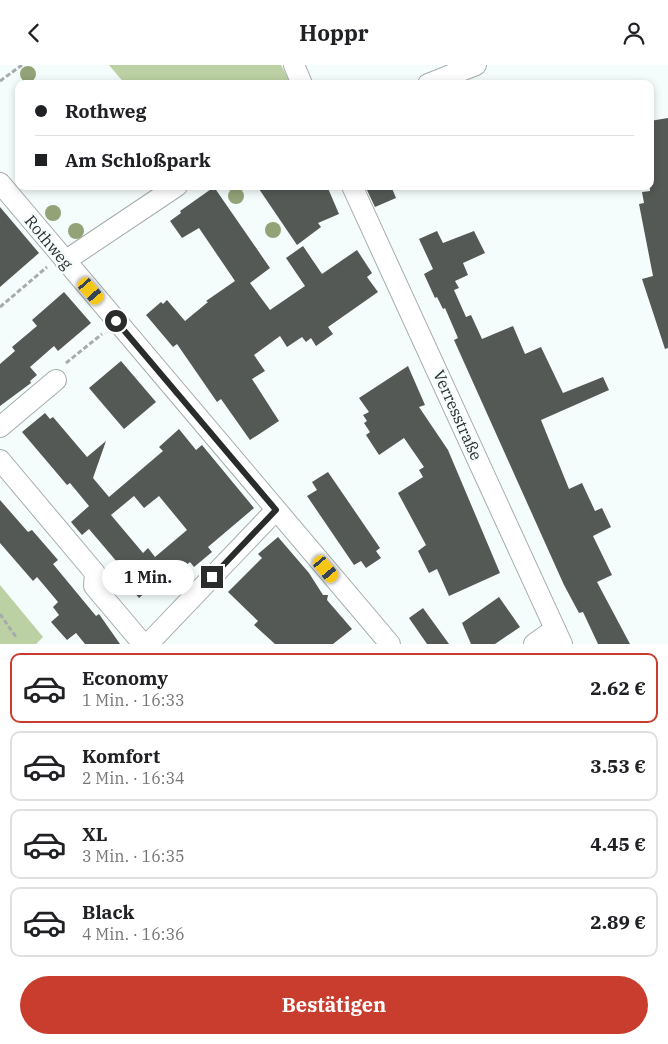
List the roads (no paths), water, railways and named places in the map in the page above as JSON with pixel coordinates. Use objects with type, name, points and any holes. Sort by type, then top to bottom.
[{"type":"street","points":[[294,65],[300,80]]},
{"type":"street","points":[[438,80],[476,65]]},
{"type":"street","name":"Rothweg","points":[[0,183],[390,644]]},
{"type":"street","points":[[63,258],[171,190]]},
{"type":"street","name":"Verresstraße","points":[[354,190],[558,637]]},
{"type":"street","points":[[0,427],[56,379]]},
{"type":"street","points":[[0,460],[95,573],[94,585],[143,644]]},
{"type":"street","points":[[148,644],[276,510]]},
{"type":"street","points":[[534,644],[558,637]]}]
